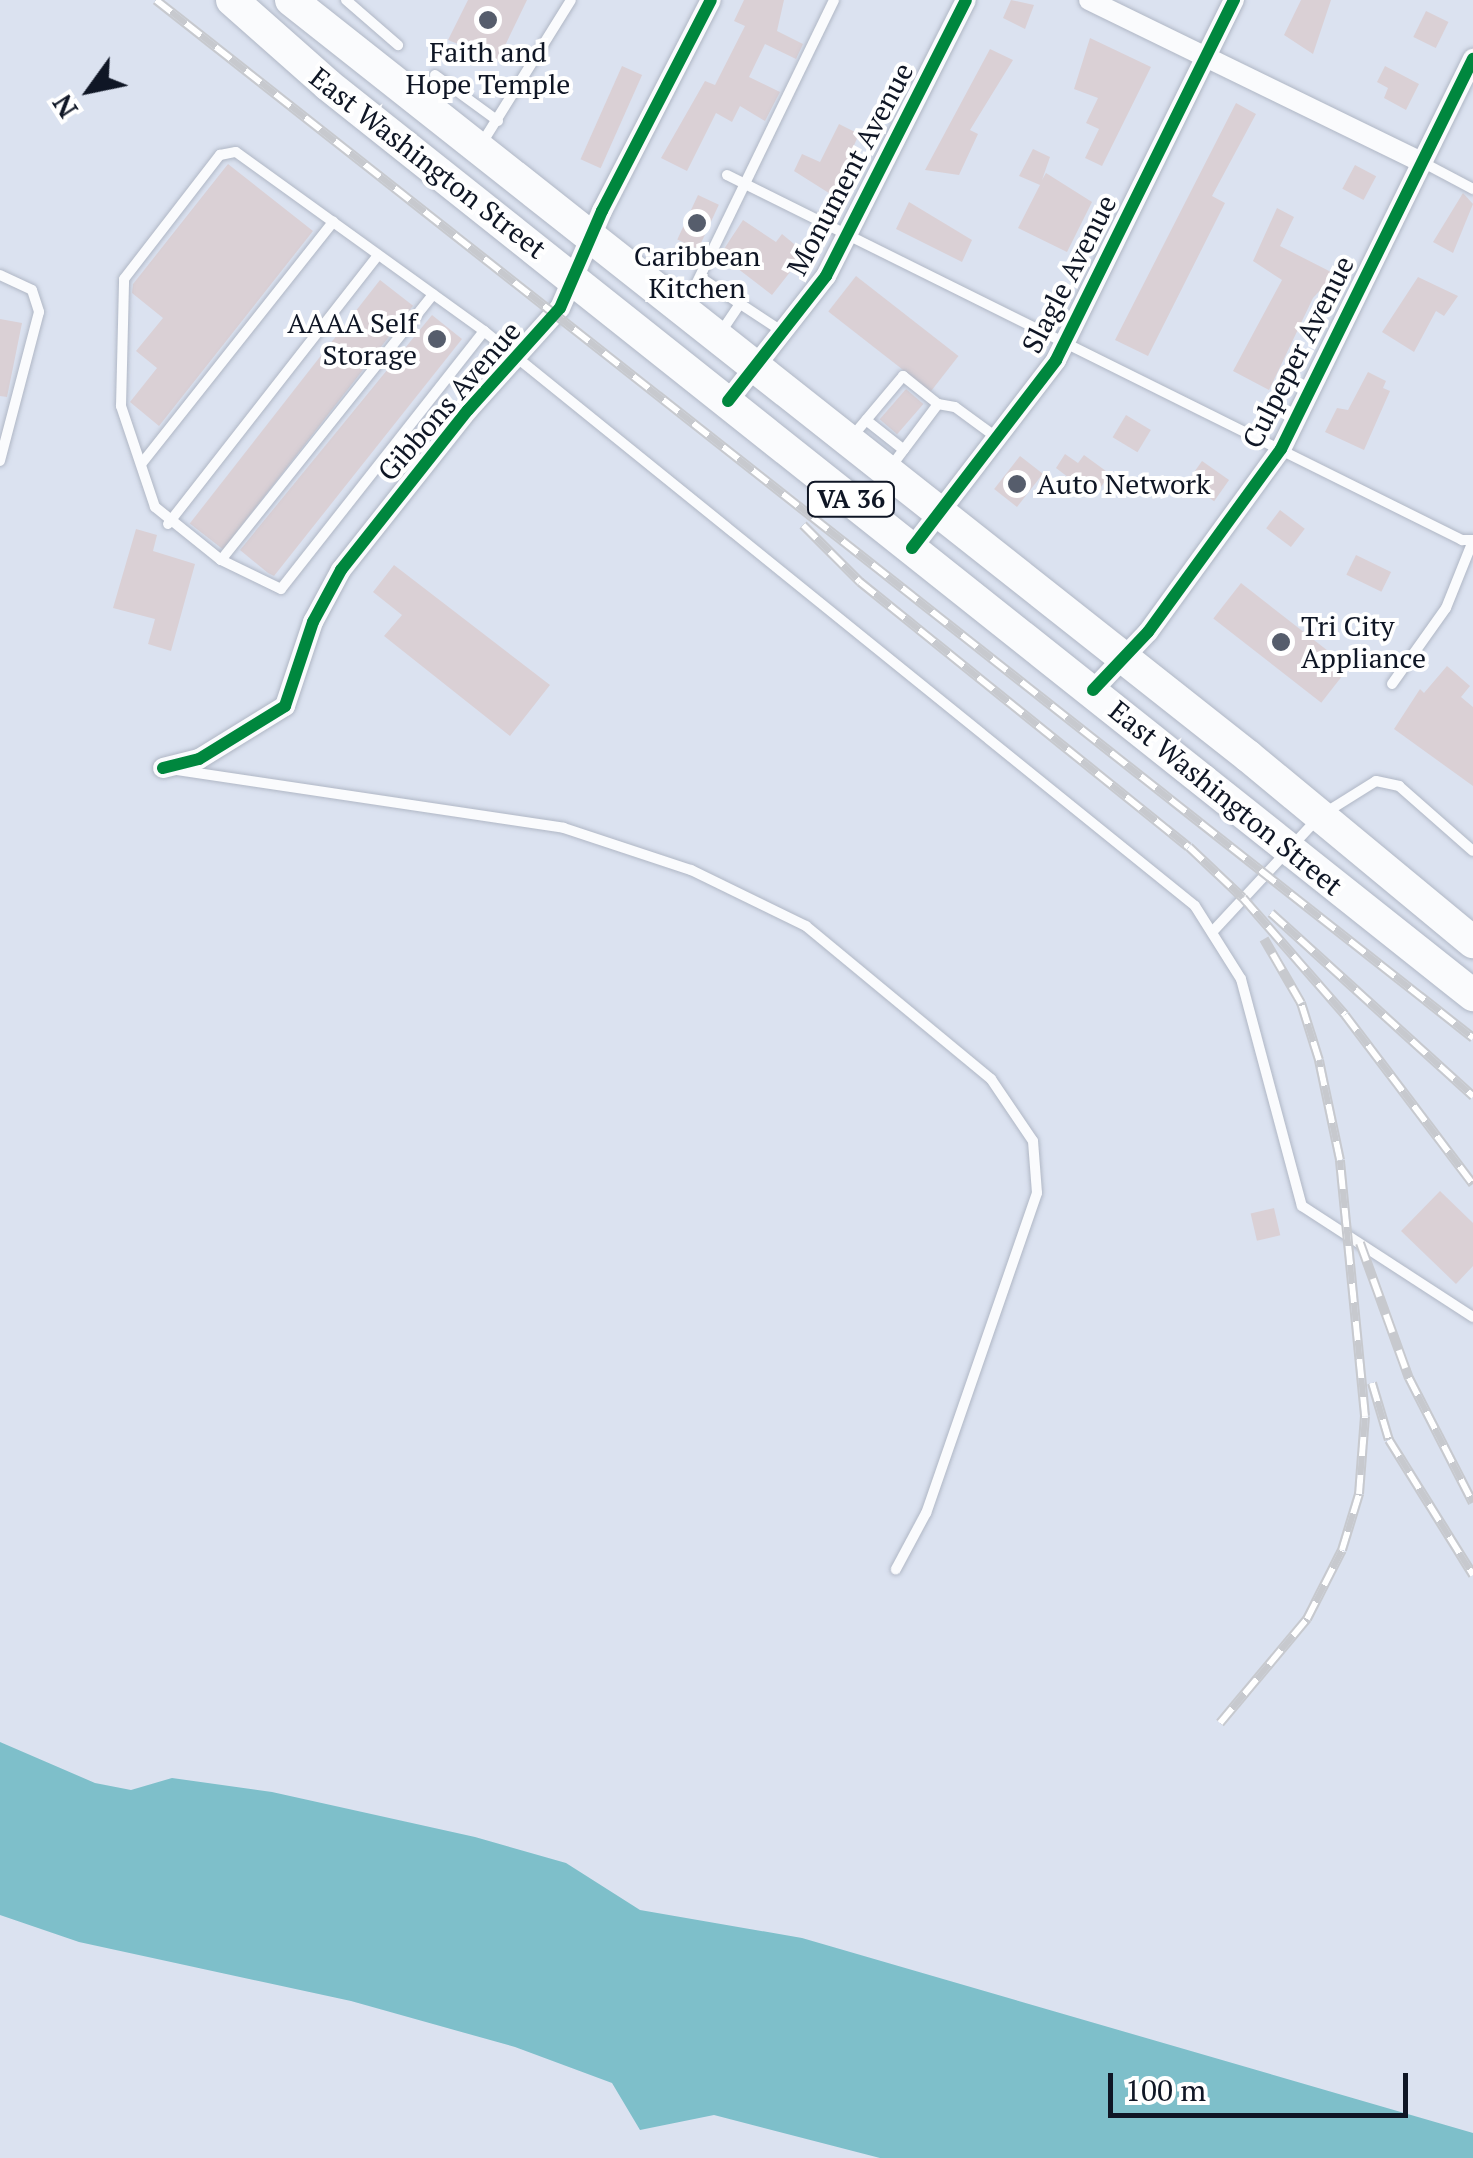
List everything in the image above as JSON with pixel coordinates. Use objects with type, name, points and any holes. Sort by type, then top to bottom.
[{"type":"highway","name":"East Washington Street","points":[[232,0],[574,280],[1473,995]]},
{"type":"highway","name":"East Washington Street","points":[[291,0],[476,152],[754,370],[857,431],[895,462],[938,514],[1473,942]]},
{"type":"street","name":"Gibbons Avenue","points":[[163,768],[199,759],[285,706],[314,622],[341,570],[560,308],[711,0]]},
{"type":"street","name":"Monument Avenue","points":[[728,401],[784,333],[848,237],[966,0]]},
{"type":"street","points":[[1090,0],[1421,162]]},
{"type":"street","name":"Slagle Avenue","points":[[912,548],[1066,342],[1234,0]]},
{"type":"street","name":"Culpeper Avenue","points":[[1092,690],[1124,659],[1281,450],[1473,59]]},
{"type":"lane","points":[[346,0],[398,46]]},
{"type":"lane","points":[[476,152],[570,0]]},
{"type":"lane","points":[[682,313],[834,0]]},
{"type":"lane","points":[[436,75],[498,122]]},
{"type":"lane","points":[[484,331],[282,589],[221,560],[168,524],[147,489],[122,406],[122,291],[154,236],[228,151],[484,331],[943,699],[1074,814],[1168,882],[1215,929],[1254,1014],[1302,1206],[1473,1317]]},
{"type":"lane","points":[[1421,162],[1473,189]]},
{"type":"lane","points":[[727,175],[1281,450],[1473,540],[1446,608],[1392,684]]},
{"type":"lane","points":[[142,463],[334,222]]},
{"type":"lane","points":[[168,524],[378,255]]},
{"type":"lane","points":[[0,275],[32,290],[39,312],[0,461]]},
{"type":"lane","points":[[701,278],[784,333]]},
{"type":"lane","points":[[221,560],[433,294]]},
{"type":"lane","points":[[716,340],[740,304]]},
{"type":"lane","points":[[857,431],[886,404],[903,376],[938,404],[954,407],[997,438]]},
{"type":"lane","points":[[895,462],[914,426],[938,404]]},
{"type":"lane","points":[[163,768],[564,828],[674,864],[806,926],[991,1079],[1033,1141],[1037,1192],[926,1513],[896,1569]]},
{"type":"lane","points":[[1215,929],[1320,816],[1376,782],[1399,786],[1473,851]]},
{"type":"water","points":[[0,1742],[95,1783],[131,1790],[172,1778],[272,1792],[475,1837],[566,1863],[640,1910],[802,1938],[1473,2133],[1473,2158],[880,2158],[714,2115],[640,2130],[612,2083],[515,2047],[351,2001],[79,1942],[0,1915]]},
{"type":"building","name":"Faith and Hope Temple","points":[[468,0],[527,0],[498,60],[448,40]]},
{"type":"building","points":[[744,0],[784,0],[777,31],[803,44],[796,59],[765,44],[749,77],[780,92],[765,121],[740,106],[732,122],[716,113],[687,171],[661,158],[705,81],[715,85],[745,26],[734,21]]},
{"type":"building","points":[[1011,0],[1034,5],[1025,29],[1003,18]]},
{"type":"building","points":[[1301,0],[1331,0],[1313,54],[1284,35]]},
{"type":"building","points":[[1426,11],[1448,22],[1436,48],[1413,37]]},
{"type":"building","points":[[1090,38],[1151,67],[1102,166],[1085,158],[1099,129],[1086,123],[1098,98],[1074,89]]},
{"type":"building","points":[[990,49],[1013,60],[970,130],[978,134],[959,175],[925,170]]},
{"type":"building","points":[[622,66],[642,75],[601,168],[581,159]]},
{"type":"building","points":[[1385,66],[1419,84],[1406,110],[1384,98],[1388,88],[1377,82]]},
{"type":"building","points":[[1236,103],[1256,114],[1212,196],[1225,203],[1148,356],[1115,340]]},
{"type":"building","points":[[839,124],[859,134],[832,195],[794,171],[802,154],[820,162]]},
{"type":"building","points":[[1033,149],[1050,157],[1042,180],[1046,173],[1092,202],[1067,252],[1018,228],[1040,185],[1019,176]]},
{"type":"building","points":[[228,164],[313,231],[159,426],[130,402],[157,368],[136,351],[163,318],[132,293],[133,284]]},
{"type":"building","points":[[1355,165],[1376,176],[1364,200],[1342,189]]},
{"type":"building","points":[[1463,193],[1473,204],[1453,253],[1433,242]]},
{"type":"building","points":[[698,195],[719,205],[698,249],[677,239]]},
{"type":"building","points":[[909,202],[972,240],[962,262],[896,229]]},
{"type":"building","points":[[1277,208],[1294,217],[1280,246],[1335,274],[1313,298],[1269,390],[1233,371],[1282,280],[1253,261]]},
{"type":"building","points":[[743,220],[776,242],[782,234],[805,253],[772,295],[720,255]]},
{"type":"building","points":[[856,276],[958,356],[931,391],[828,311]]},
{"type":"building","points":[[1418,277],[1458,296],[1444,316],[1436,311],[1414,352],[1382,332]]},
{"type":"building","points":[[380,280],[413,306],[223,549],[190,523]]},
{"type":"building","points":[[432,315],[462,339],[274,576],[268,573],[240,550]]},
{"type":"building","points":[[0,319],[22,323],[7,397],[0,396]]},
{"type":"building","points":[[1368,372],[1386,381],[1383,388],[1390,391],[1364,450],[1325,432],[1337,408],[1348,410]]},
{"type":"building","points":[[906,389],[923,404],[897,434],[880,419]]},
{"type":"building","points":[[1126,415],[1151,430],[1137,452],[1113,437]]},
{"type":"building","points":[[1065,454],[1078,463],[1084,455],[1110,474],[1094,497],[1056,468]]},
{"type":"building","name":"Auto Network","points":[[1020,456],[1043,474],[1017,507],[994,489]]},
{"type":"building","points":[[1202,461],[1229,480],[1214,501],[1187,482]]},
{"type":"building","points":[[1280,510],[1305,529],[1291,547],[1266,528]]},
{"type":"building","points":[[136,529],[157,535],[153,551],[195,564],[171,651],[148,644],[155,619],[113,608]]},
{"type":"building","points":[[1356,555],[1391,572],[1381,592],[1346,575]]},
{"type":"building","points":[[394,565],[550,685],[510,736],[384,636],[402,615],[373,592]]},
{"type":"building","name":"Tri City Appliance","points":[[1241,583],[1349,667],[1321,703],[1213,618]]},
{"type":"building","points":[[1447,666],[1470,686],[1461,697],[1473,707],[1473,786],[1394,729],[1420,689],[1424,693]]},
{"type":"building","points":[[1440,1191],[1473,1223],[1473,1266],[1456,1284],[1401,1231]]},
{"type":"building","points":[[1274,1208],[1280,1235],[1257,1241],[1251,1213]]},
{"type":"railway","points":[[156,0],[1473,1038]]},
{"type":"railway","points":[[803,525],[860,582],[1189,847],[1243,898],[1345,1015],[1473,1184]]},
{"type":"railway","points":[[1271,913],[1473,1096]]},
{"type":"railway","points":[[1220,1723],[1307,1619],[1342,1550],[1359,1494],[1365,1416],[1340,1160],[1319,1060],[1301,1003],[1264,939]]},
{"type":"railway","points":[[1360,1243],[1409,1378],[1473,1503]]},
{"type":"railway","points":[[1372,1383],[1389,1440],[1473,1575]]},
{"type":"cycle path","points":[[163,768],[199,759],[285,706],[313,622],[341,570],[468,410],[560,308],[602,211],[711,0]]},
{"type":"cycle path","points":[[728,401],[826,276],[966,0]]},
{"type":"cycle path","points":[[912,548],[1056,360],[1234,0]]},
{"type":"cycle path","points":[[1093,690],[1148,632],[1281,449],[1473,59]]},
{"type":"place","name":"Faith and Hope Temple","points":[[488,20]]},
{"type":"place","name":"Caribbean Kitchen","points":[[697,223]]},
{"type":"place","name":"AAAA Self Storage","points":[[437,339]]},
{"type":"place","name":"Auto Network","points":[[1017,484]]},
{"type":"place","name":"Tri City Appliance","points":[[1281,642]]}]
